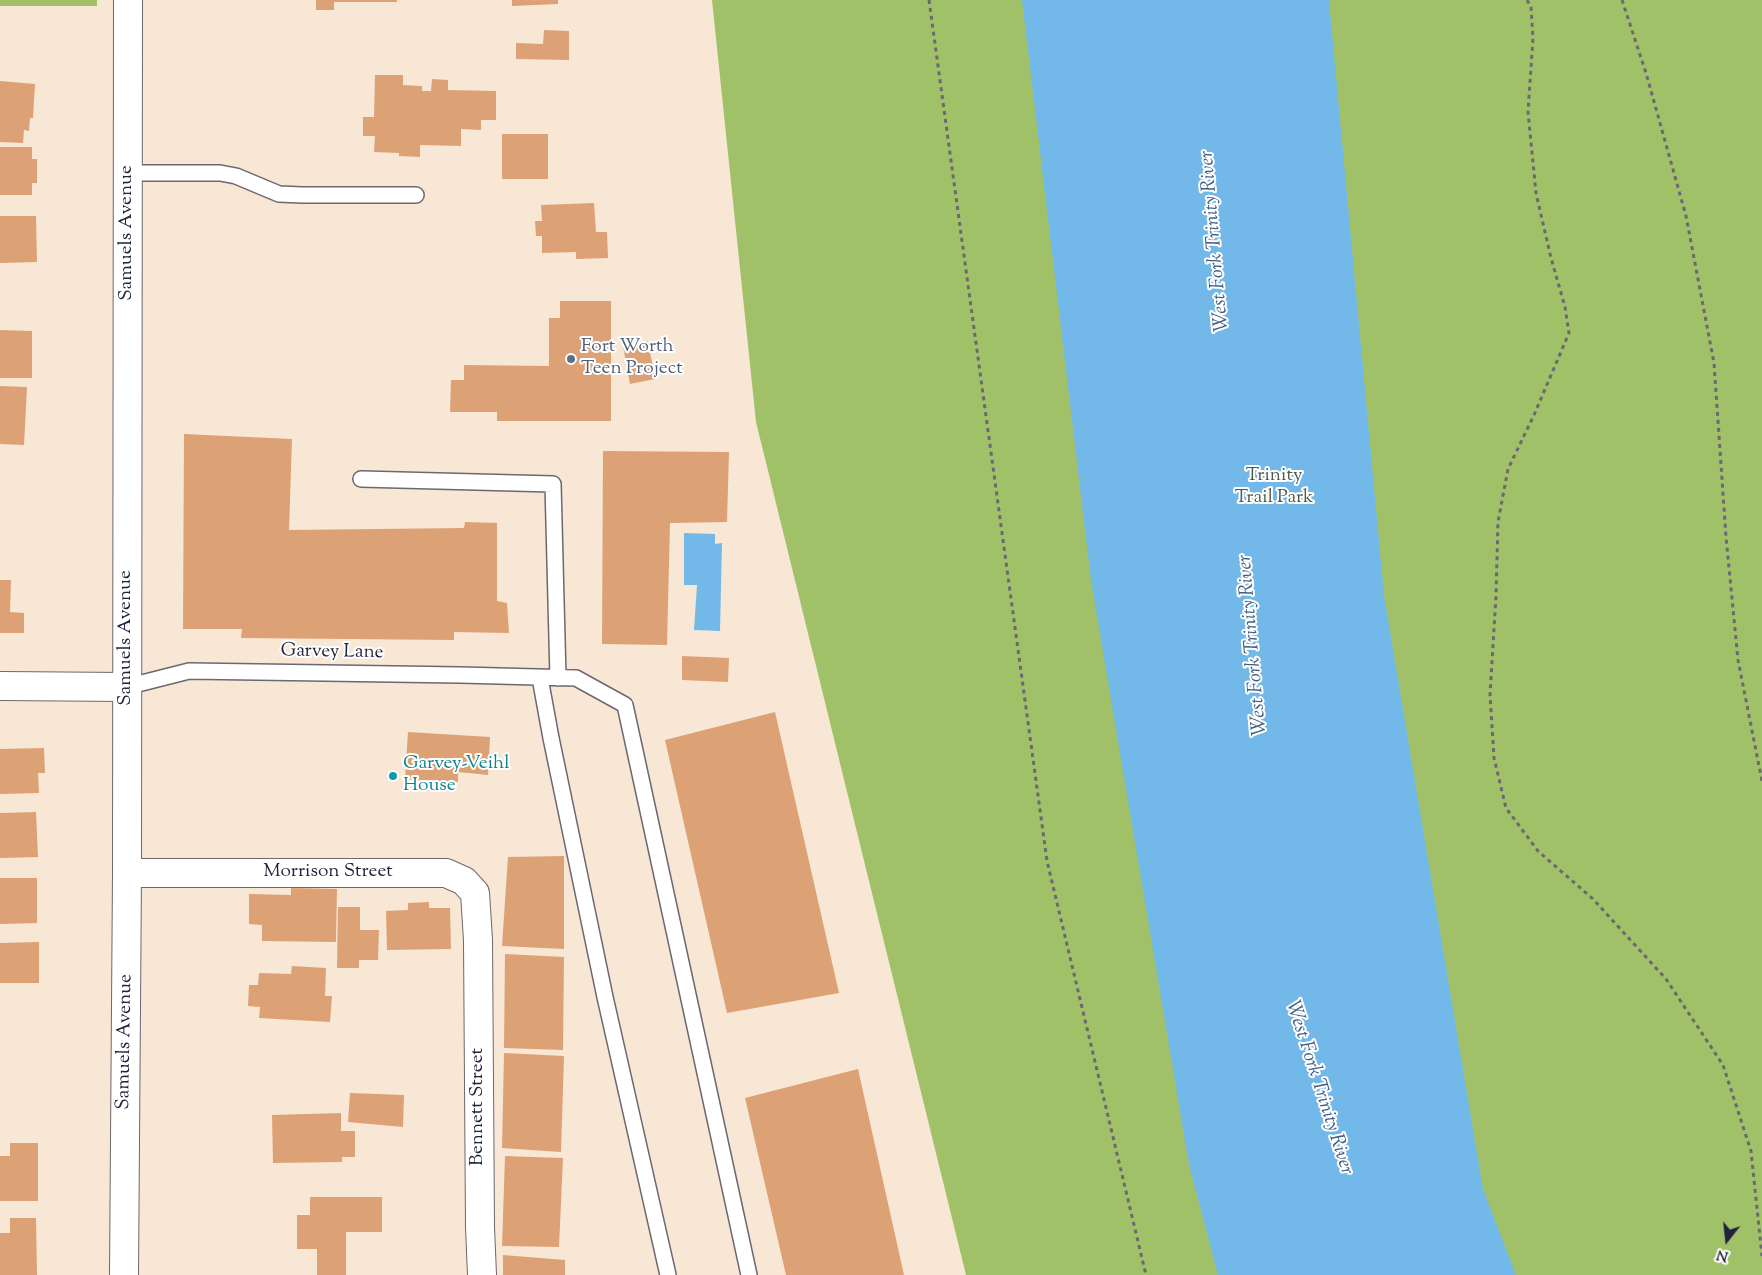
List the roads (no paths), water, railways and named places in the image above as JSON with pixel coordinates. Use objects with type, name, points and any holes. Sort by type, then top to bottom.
[{"type":"street","name":"Samuels Avenue","points":[[124,1275],[127,873],[128,0]]},
{"type":"street","points":[[0,686],[126,687]]},
{"type":"street","name":"Morrison Street","points":[[127,873],[446,873],[464,881],[475,894],[478,940]]},
{"type":"street","name":"Bennett Street","points":[[478,940],[482,1275]]},
{"type":"lane","points":[[128,173],[220,173],[236,176],[280,194],[302,196],[416,195]]},
{"type":"lane","points":[[361,479],[553,484],[558,678]]},
{"type":"lane","name":"Garvey Lane","points":[[126,687],[189,671],[460,674],[576,678],[625,705],[749,1275]]},
{"type":"lane","points":[[540,678],[605,997],[668,1275]]},
{"type":"water","name":"West Fork Trinity River","points":[[1022,0],[1329,0],[1384,595],[1483,1189],[1516,1275],[1218,1275],[1189,1165],[1091,580]]},
{"type":"water","points":[[684,533],[715,534],[715,544],[722,543],[720,631],[694,630],[697,585],[684,585]]},
{"type":"place","name":"Fort Worth Teen Project","points":[[571,359]]},
{"type":"place","name":"Garvey-Veihl House","points":[[393,776]]},
{"type":"park label","name":"Trinity Trail Park","points":[[1274,488]]}]
